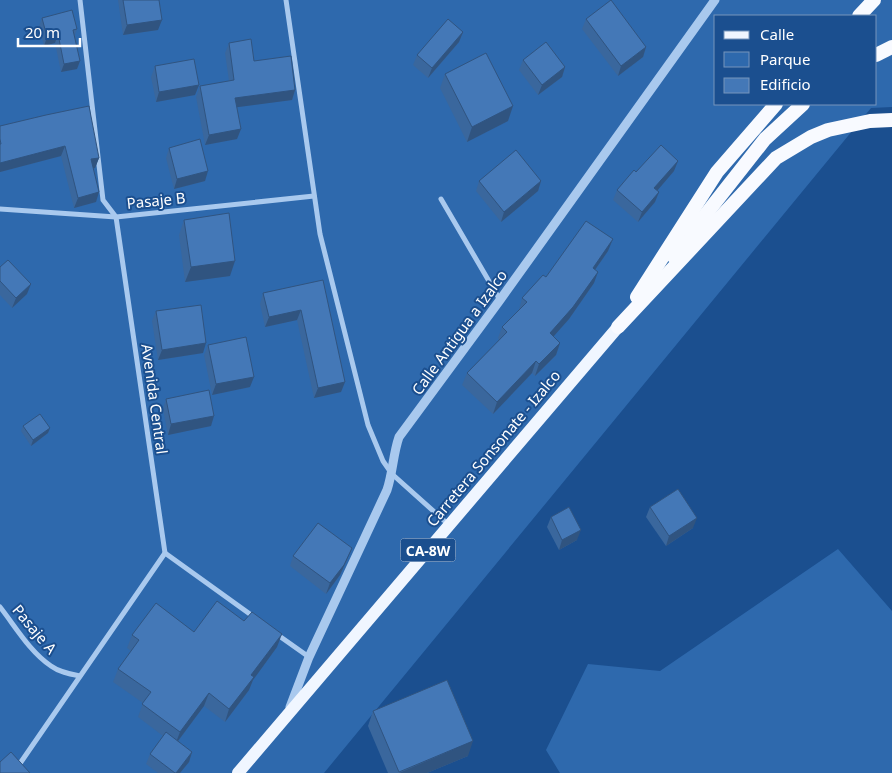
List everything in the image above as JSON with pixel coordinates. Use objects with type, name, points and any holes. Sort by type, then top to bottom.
[{"type":"highway","points":[[860,15],[874,0]]},
{"type":"highway","points":[[877,54],[892,46]]},
{"type":"highway","points":[[618,327],[717,172],[775,105]]},
{"type":"highway","points":[[618,327],[765,139],[802,105]]},
{"type":"highway","points":[[618,327],[776,158],[811,137],[828,130],[870,121],[892,120]]},
{"type":"main road","name":"Carretera Sonsonate - Izalco","points":[[238,773],[618,327]]},
{"type":"street","name":"Avenida Central","points":[[80,0],[102,200],[116,217],[166,553]]},
{"type":"street","points":[[286,0],[320,234],[368,425],[382,461],[392,474],[449,526]]},
{"type":"street","name":"Calle Antigua a Izalco","points":[[288,713],[309,657],[387,490],[392,474],[394,452],[398,437],[500,300],[715,0]]},
{"type":"street","name":"Pasaje B","points":[[0,209],[116,217],[314,196]]},
{"type":"street","points":[[441,199],[500,300]]},
{"type":"street","points":[[21,762],[166,553],[261,623]]},
{"type":"street","name":"Pasaje A","points":[[0,607],[35,651],[52,667],[62,672],[80,676]]},
{"type":"street","points":[[269,628],[309,657]]},
{"type":"green space","points":[[0,0],[892,0],[892,107],[871,108],[324,773],[0,773]]},
{"type":"green space","points":[[838,549],[892,611],[892,773],[560,773],[546,750],[588,664],[660,671]]},
{"type":"building","points":[[123,0],[159,0],[162,20],[127,25]]},
{"type":"building","points":[[611,0],[646,47],[621,66],[586,19]]},
{"type":"building","points":[[72,10],[77,29],[73,30],[80,61],[64,64],[58,34],[47,37],[42,18]]},
{"type":"building","points":[[448,19],[463,32],[432,68],[417,55]]},
{"type":"building","points":[[251,39],[254,61],[291,56],[295,90],[235,98],[241,129],[209,135],[200,86],[234,80],[229,43]]},
{"type":"building","points":[[546,42],[565,67],[542,85],[523,60]]},
{"type":"building","points":[[486,53],[513,106],[472,127],[445,74]]},
{"type":"building","points":[[194,59],[199,85],[159,92],[155,66]]},
{"type":"building","points":[[89,106],[99,158],[91,159],[99,192],[78,198],[65,146],[0,163],[0,126]]},
{"type":"building","points":[[200,139],[208,171],[177,179],[169,148]]},
{"type":"building","points":[[661,145],[678,161],[654,188],[659,192],[642,212],[617,190],[634,170],[636,172]]},
{"type":"building","points":[[516,150],[541,181],[504,212],[479,181]]},
{"type":"building","points":[[229,213],[235,261],[191,267],[184,220]]},
{"type":"building","points":[[586,221],[613,239],[593,268],[598,272],[573,307],[550,333],[560,343],[539,364],[536,361],[497,402],[467,373],[507,332],[502,327],[527,302],[522,298],[543,275],[546,277]]},
{"type":"building","points":[[8,260],[31,284],[16,298],[0,281],[0,267]]},
{"type":"building","points":[[323,280],[345,382],[318,388],[301,310],[269,317],[263,293]]},
{"type":"building","points":[[201,305],[206,343],[162,350],[156,311]]},
{"type":"building","points":[[246,337],[254,377],[216,384],[208,345]]},
{"type":"building","points":[[209,390],[214,416],[171,424],[166,399]]},
{"type":"building","points":[[40,414],[50,428],[33,440],[23,426]]},
{"type":"building","points":[[678,489],[697,518],[669,536],[650,507]]},
{"type":"building","points":[[569,507],[581,530],[562,540],[551,517]]},
{"type":"building","points":[[318,523],[352,548],[344,565],[330,583],[293,556]]},
{"type":"building","points":[[217,601],[244,621],[252,612],[282,634],[251,675],[254,677],[229,709],[209,693],[180,732],[142,704],[151,692],[118,669],[139,640],[132,635],[156,603],[194,632]]},
{"type":"building","points":[[447,680],[473,741],[399,772],[373,711]]},
{"type":"building","points":[[166,732],[192,752],[176,773],[150,754]]},
{"type":"building","points":[[11,752],[30,773],[0,773],[0,762]]}]
